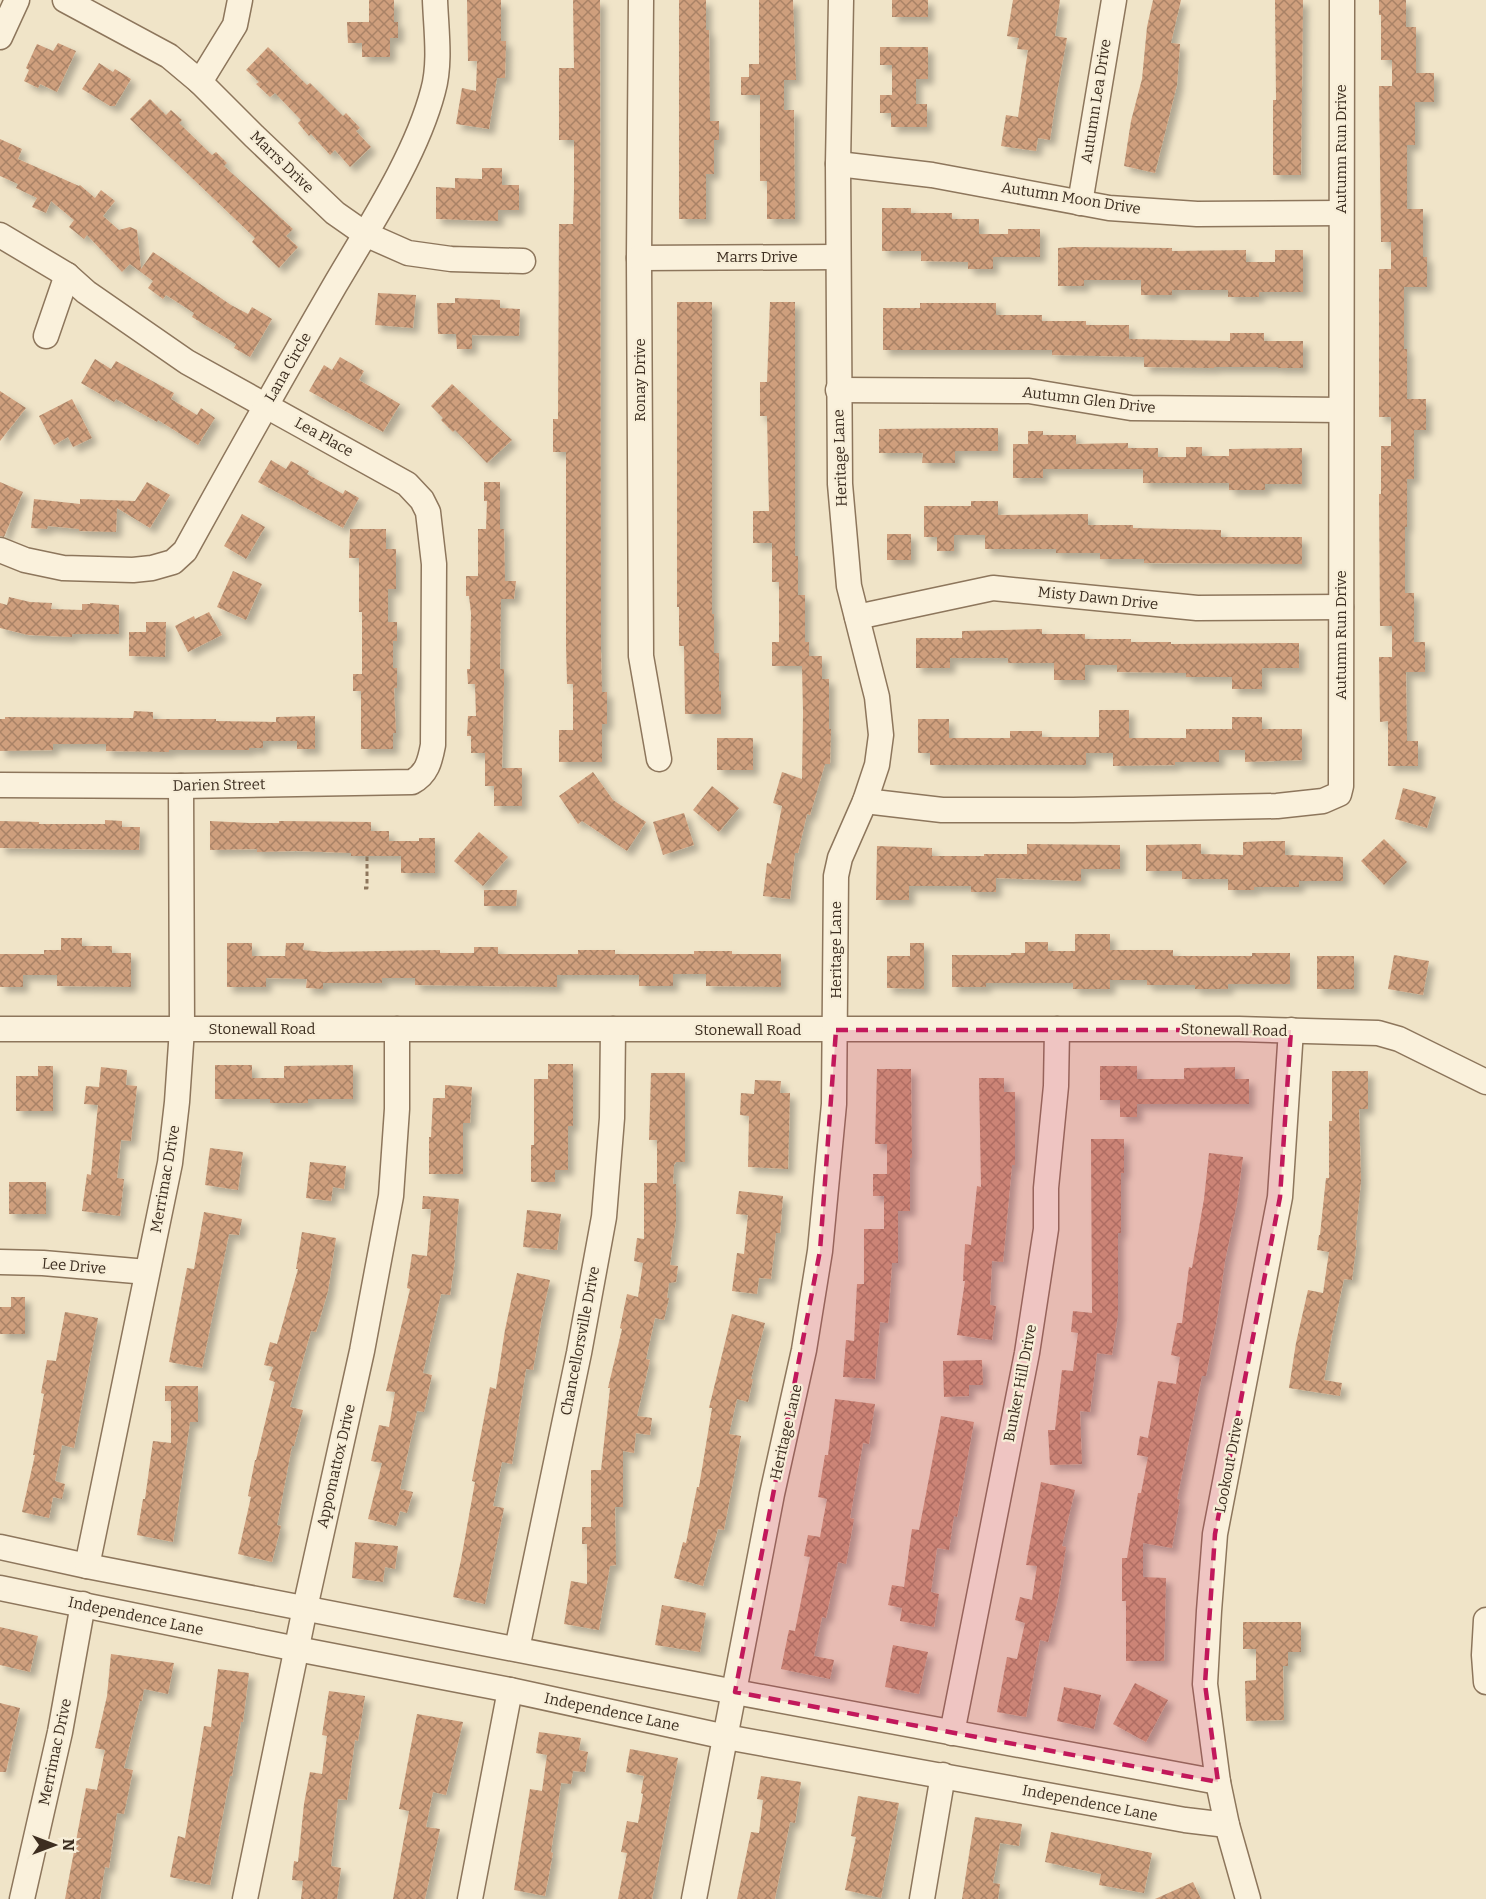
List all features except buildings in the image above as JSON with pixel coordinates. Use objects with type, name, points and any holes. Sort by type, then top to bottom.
[{"type":"street","points":[[0,37],[16,0]]},
{"type":"street","name":"Marrs Drive","points":[[65,0],[169,56],[200,82],[334,213],[365,234],[408,253],[452,259],[523,261]]},
{"type":"street","points":[[200,82],[235,25],[240,0]]},
{"type":"street","name":"Lana Circle","points":[[0,550],[25,560],[63,568],[133,570],[152,568],[172,562],[185,551],[365,234],[421,128],[434,89],[435,0]]},
{"type":"street","name":"Ronay Drive","points":[[641,0],[639,258],[641,656],[658,759]]},
{"type":"street","name":"Heritage Lane","points":[[694,1899],[772,1494],[804,1350],[820,1251],[834,1104],[836,876],[840,858],[865,801],[877,765],[880,735],[877,697],[849,586],[840,484],[838,164],[841,0]]},
{"type":"street","name":"Autumn Lea Drive","points":[[1080,203],[1114,0]]},
{"type":"street","name":"Autumn Run Drive","points":[[865,801],[942,810],[1073,810],[1277,806],[1323,801],[1339,794],[1341,786],[1342,0]]},
{"type":"street","name":"Autumn Moon Drive","points":[[838,164],[932,175],[1109,208],[1197,214],[1341,213]]},
{"type":"street","name":"Lea Place","points":[[0,235],[67,274],[86,292],[187,362],[407,484],[422,500],[428,512],[434,564],[432,745],[429,764]]},
{"type":"street","name":"Marrs Drive","points":[[639,258],[838,257]]},
{"type":"street","points":[[46,336],[67,274]]},
{"type":"street","name":"Autumn Glen Drive","points":[[838,390],[1029,392],[1131,408],[1341,410]]},
{"type":"street","name":"Misty Dawn Drive","points":[[857,617],[993,588],[1197,608],[1341,607]]},
{"type":"street","name":"Darien Street","points":[[0,785],[181,786],[412,782],[420,778],[429,764]]},
{"type":"street","name":"Merrimac Drive","points":[[87,1566],[170,1163],[182,1029],[181,786]]},
{"type":"street","name":"Stonewall Road","points":[[0,1029],[1239,1029],[1378,1033],[1399,1039],[1486,1082]]},
{"type":"street","name":"Appomattox Drive","points":[[245,1899],[305,1608],[362,1351],[391,1197],[397,1109],[397,1029]]},
{"type":"street","name":"Chancellorsville Drive","points":[[517,1649],[579,1353],[604,1217],[612,1118],[613,1029]]},
{"type":"street","name":"Bunker Hill Drive","points":[[952,1733],[1027,1353],[1046,1229],[1046,1188],[1056,1086],[1057,1029]]},
{"type":"street","name":"Lookout Drive","points":[[1248,1899],[1227,1825],[1218,1782],[1205,1684],[1215,1534],[1280,1197],[1292,1030]]},
{"type":"street","name":"Lee Drive","points":[[0,1262],[42,1263],[147,1272]]},
{"type":"street","points":[[0,1547],[87,1566],[735,1692],[1218,1782]]},
{"type":"street","name":"Independence Lane","points":[[0,1588],[510,1690],[726,1737],[1185,1820],[1227,1825]]},
{"type":"street","name":"Merrimac Drive","points":[[22,1899],[60,1732],[83,1604]]},
{"type":"street","points":[[1486,1620],[1484,1655],[1486,1682]]},
{"type":"street","points":[[470,1899],[510,1690]]},
{"type":"street","points":[[922,1899],[943,1775]]},
{"type":"path","points":[[364,888],[367,888],[367,856]]},
{"type":"highlighted area","points":[[836,1030],[1291,1030],[1280,1197],[1215,1534],[1205,1684],[1218,1782],[735,1692],[820,1251]]}]
